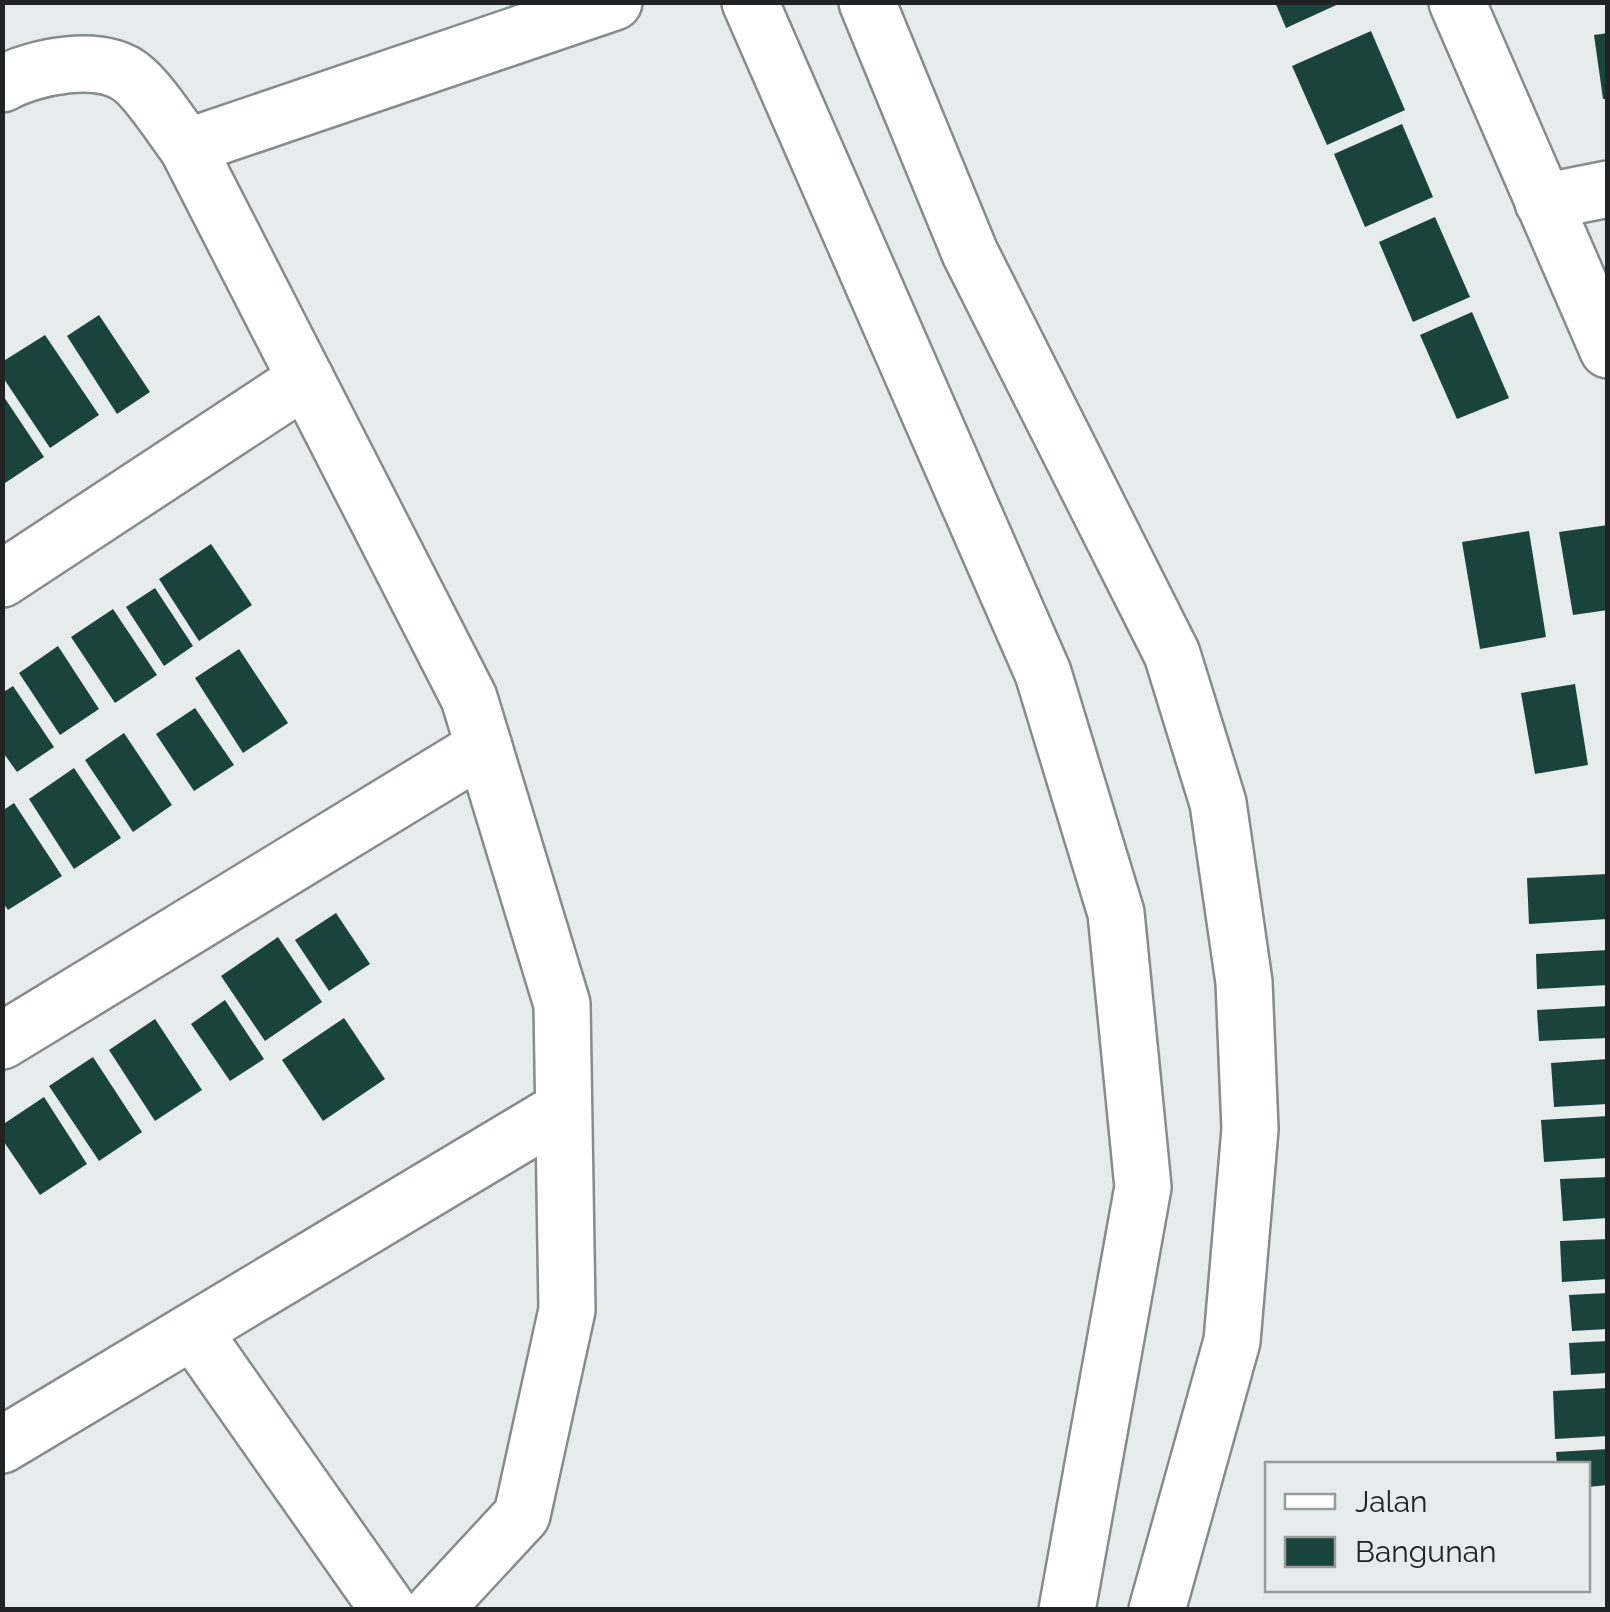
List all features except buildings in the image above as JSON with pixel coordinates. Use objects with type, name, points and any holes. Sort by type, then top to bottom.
[{"type":"street","points":[[187,147],[614,2]]},
{"type":"street","points":[[750,2],[1043,673],[1116,914],[1144,1187],[1068,1610]]},
{"type":"street","points":[[866,2],[970,253],[1172,654],[1218,802],[1244,982],[1250,1129],[1232,1341],[1156,1610]]},
{"type":"street","points":[[1457,2],[1608,350]]},
{"type":"street","points":[[2,84],[66,64],[103,66],[132,78],[187,147],[469,698],[562,1004],[567,1310],[522,1515],[434,1610]]},
{"type":"street","points":[[1544,202],[1608,189]]},
{"type":"street","points":[[2,579],[306,379]]},
{"type":"street","points":[[2,1042],[484,747]]},
{"type":"street","points":[[2,1445],[563,1109]]},
{"type":"street","points":[[193,1331],[389,1610]]}]
